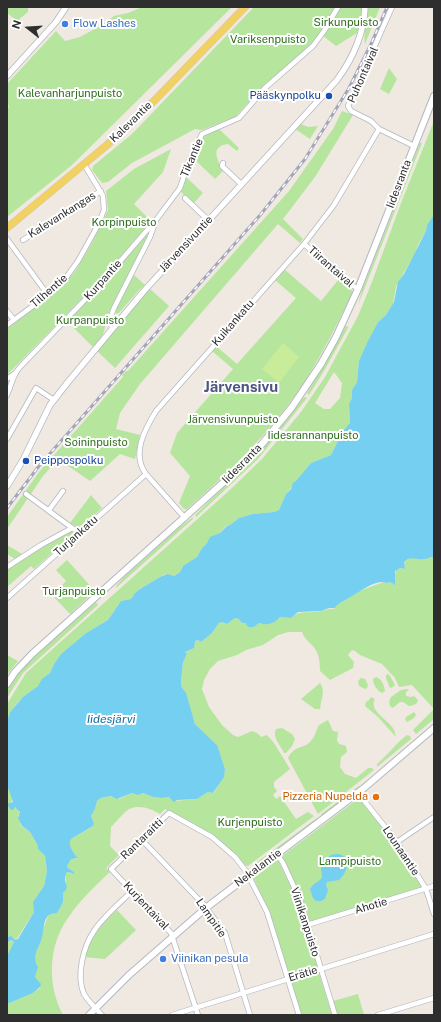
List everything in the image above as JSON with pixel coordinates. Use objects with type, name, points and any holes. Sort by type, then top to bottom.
[{"type":"main road","name":"Kalevantie","points":[[7,228],[129,125],[246,7]]},
{"type":"main road","name":"Iidesranta","points":[[7,684],[20,666],[32,654],[185,518],[243,464],[274,431],[292,407],[326,355],[344,322],[434,96]]},
{"type":"main road","name":"Nekalantie","points":[[89,1015],[129,975],[206,907],[358,793],[434,728]]},
{"type":"street","points":[[7,76],[40,41],[66,7]]},
{"type":"street","name":"Tikantie","points":[[112,328],[110,321],[111,316],[150,237],[156,220],[179,190],[192,153],[202,134],[239,118],[265,88],[313,46],[338,7]]},
{"type":"street","name":"Järvensivuntie","points":[[7,486],[24,459],[41,422],[54,400],[112,328],[147,287],[339,77],[351,58],[358,42],[363,26],[365,7]]},
{"type":"street","name":"Puhontaival","points":[[379,129],[371,121],[351,111],[348,106],[392,7]]},
{"type":"street","points":[[379,129],[414,146]]},
{"type":"street","name":"Kuikankatu","points":[[185,518],[141,467],[139,454],[147,425],[156,411],[304,244],[334,204],[379,129]]},
{"type":"street","points":[[223,163],[222,166],[241,184]]},
{"type":"street","name":"Tilhentie","points":[[7,325],[59,286],[71,272],[92,237],[104,210],[104,202],[101,190],[84,164]]},
{"type":"street","name":"Kalevankangas","points":[[23,240],[101,190]]},
{"type":"street","points":[[185,198],[208,220]]},
{"type":"street","name":"Kurpantie","points":[[7,395],[14,374],[104,280],[156,220]]},
{"type":"street","points":[[7,238],[48,295]]},
{"type":"street","name":"Tiirantaival","points":[[304,244],[358,289]]},
{"type":"street","points":[[7,311],[14,320]]},
{"type":"street","points":[[7,379],[14,374]]},
{"type":"street","points":[[7,439],[36,388],[54,400]]},
{"type":"street","name":"Turjankatu","points":[[7,598],[146,474]]},
{"type":"street","points":[[49,510],[62,491]]},
{"type":"street","points":[[26,494],[79,533]]},
{"type":"street","name":"Turjankatu","points":[[7,567],[41,545],[72,528]]},
{"type":"street","name":"Lounaantie","points":[[358,793],[397,842],[426,889],[434,914]]},
{"type":"street","name":"Rantaraitti","points":[[111,869],[169,813],[217,841],[236,857],[249,875]]},
{"type":"street","points":[[397,842],[434,817]]},
{"type":"street","name":"Lampitie","points":[[141,839],[206,907],[224,933],[250,1015]]},
{"type":"street","name":"Viinikanpuisto","points":[[277,854],[283,863],[300,900],[335,1015]]},
{"type":"street","name":"Kurjentaival","points":[[111,869],[172,936],[198,1015]]},
{"type":"street","points":[[249,875],[267,912],[298,1015]]},
{"type":"street","name":"Ahotie","points":[[307,925],[434,886]]},
{"type":"street","points":[[102,1015],[84,995],[81,965],[89,940],[97,927],[132,891]]},
{"type":"street","name":"Erätie","points":[[172,1015],[434,934]]},
{"type":"street","points":[[378,1015],[434,998]]},
{"type":"green space","points":[[7,7],[28,7],[28,12],[17,21],[7,13]]},
{"type":"green space","name":"Kalevanharjunpuisto","points":[[142,7],[232,7],[72,165],[7,217],[7,110],[9,107],[7,100],[7,84],[56,31],[65,41],[80,37],[102,25],[114,16],[128,13]]},
{"type":"green space","name":"Variksenpuisto","points":[[254,7],[335,7],[317,37],[301,54],[265,84],[235,117],[202,130],[195,129],[132,163],[108,182],[102,183],[92,170],[93,166],[132,134]]},
{"type":"green space","name":"Sirkunpuisto","points":[[340,7],[362,7],[360,24],[357,33],[336,46],[323,36]]},
{"type":"green space","points":[[368,7],[380,7],[365,44],[365,35]]},
{"type":"green space","points":[[389,68],[397,79],[389,94],[380,89]]},
{"type":"green space","name":"Soininpuisto","points":[[342,111],[353,115],[315,177],[283,219],[303,239],[300,243],[278,224],[140,384],[120,413],[116,429],[140,435],[135,459],[120,454],[90,481],[58,459],[43,476],[31,494],[40,501],[38,504],[28,498],[7,529],[7,517],[39,472],[123,377],[122,375],[128,371],[289,191],[333,129]]},
{"type":"green space","name":"Iidesrannanpuisto","points":[[434,121],[434,217],[427,225],[426,231],[415,253],[396,287],[393,304],[386,315],[378,322],[359,361],[357,382],[352,390],[352,398],[349,404],[350,424],[343,431],[331,455],[311,463],[286,494],[279,510],[239,518],[230,525],[226,526],[220,533],[210,538],[197,557],[182,567],[181,571],[174,576],[165,574],[140,589],[131,599],[121,601],[108,620],[86,633],[61,654],[50,673],[38,686],[19,701],[10,712],[7,721],[7,704],[26,673],[232,488],[262,459],[301,412],[325,377],[358,316]],"holes":[[[334,372],[342,383],[340,398],[330,409],[324,409],[315,403]]]},
{"type":"green space","points":[[301,124],[308,127],[318,126],[310,139],[295,129]]},
{"type":"green space","points":[[219,129],[239,148],[237,151],[228,144],[219,147],[216,154],[223,171],[215,179],[193,158],[202,137],[206,133]]},
{"type":"green space","points":[[420,143],[422,143],[358,305],[362,290]]},
{"type":"green space","name":"Korpinpuisto","points":[[171,149],[163,172],[134,204],[151,221],[101,279],[7,375],[7,329],[63,286],[76,270],[93,241],[108,210],[106,191],[134,169]]},
{"type":"green space","points":[[186,177],[203,193],[193,204],[181,192]]},
{"type":"green space","name":"Kurpanpuisto","points":[[146,234],[148,236],[105,320],[105,328],[102,335],[93,347],[67,321]]},
{"type":"green space","name":"Järvensivunpuisto","points":[[284,269],[321,301],[339,279],[353,291],[336,327],[310,373],[291,402],[264,435],[219,480],[187,509],[184,509],[179,503],[190,476],[170,453],[177,433],[233,369],[212,351],[216,346],[237,364],[296,298],[275,280]]},
{"type":"green space","points":[[134,275],[145,285],[119,313],[116,314],[115,311]]},
{"type":"green space","points":[[149,288],[169,306],[115,368],[97,351]]},
{"type":"green space","points":[[346,326],[348,326],[348,328],[309,395],[307,393]]},
{"type":"green space","points":[[283,343],[299,357],[279,383],[262,369]]},
{"type":"green space","points":[[304,397],[307,398],[258,459],[196,517],[195,515],[258,454]]},
{"type":"green space","points":[[91,495],[102,508],[80,528],[70,523]]},
{"type":"green space","points":[[193,517],[193,519],[116,588],[125,576],[177,529]]},
{"type":"green space","points":[[70,531],[73,532],[72,535],[34,569],[31,566],[7,587],[7,568]]},
{"type":"green space","points":[[7,545],[22,554],[15,559],[7,554]]},
{"type":"green space","name":"Kurjenpuisto","points":[[413,557],[422,559],[434,557],[434,709],[412,685],[399,687],[395,678],[382,664],[352,650],[348,655],[354,662],[353,668],[330,680],[320,671],[317,652],[302,632],[288,632],[278,635],[263,645],[218,661],[210,669],[204,680],[202,689],[209,707],[222,725],[233,735],[238,737],[252,731],[261,737],[267,735],[274,743],[290,769],[274,782],[274,787],[277,791],[273,795],[276,799],[280,796],[296,819],[308,812],[314,816],[248,866],[244,865],[237,857],[211,835],[165,809],[160,814],[153,810],[141,807],[129,809],[111,827],[110,846],[119,855],[106,868],[110,872],[93,888],[68,918],[61,929],[53,953],[52,979],[54,991],[63,1015],[7,1015],[7,1004],[33,993],[40,988],[40,983],[35,977],[37,965],[35,962],[35,952],[48,916],[51,913],[57,913],[62,904],[63,893],[66,886],[66,873],[68,872],[73,874],[74,872],[67,866],[71,858],[77,859],[71,849],[70,841],[92,827],[94,823],[91,816],[97,801],[101,798],[111,796],[119,799],[132,793],[143,793],[153,797],[162,798],[169,797],[174,801],[197,799],[208,792],[214,793],[224,775],[225,769],[216,744],[195,724],[184,690],[181,686],[183,662],[187,654],[185,652],[192,649],[195,641],[198,640],[201,642],[212,633],[219,623],[222,622],[227,624],[235,618],[240,619],[242,623],[247,623],[247,626],[252,627],[259,623],[271,623],[280,617],[291,618],[294,615],[301,613],[334,609],[339,603],[359,591],[384,582],[390,582],[393,584],[396,570],[400,568],[405,569],[405,561]]},
{"type":"green space","name":"Turjanpuisto","points":[[67,560],[95,591],[70,614],[52,595],[66,581],[56,570]]},
{"type":"green space","points":[[96,602],[98,605],[23,673],[7,698],[7,693],[12,682],[33,658]]},
{"type":"green space","points":[[7,655],[18,661],[7,675]]},
{"type":"green space","points":[[388,674],[395,685],[390,688],[386,678],[386,675]]},
{"type":"green space","points":[[376,677],[380,679],[383,684],[385,691],[382,693],[377,689],[374,683],[373,679]]},
{"type":"green space","points":[[361,678],[365,679],[368,685],[365,689],[359,686],[358,681]]},
{"type":"green space","points":[[320,683],[323,692],[320,709],[315,709],[301,699]]},
{"type":"green space","points":[[401,690],[409,690],[406,692],[406,696],[414,696],[418,700],[417,703],[409,706],[403,702],[400,702],[392,708],[389,702],[391,697]]},
{"type":"green space","points":[[371,697],[375,699],[374,707],[376,711],[391,725],[395,731],[396,737],[378,717],[365,706],[366,702]]},
{"type":"green space","points":[[434,709],[434,719],[416,734],[413,730]]},
{"type":"green space","points":[[414,712],[416,715],[414,718],[407,722],[405,719],[406,717]]},
{"type":"green space","points":[[328,720],[333,731],[338,732],[337,740],[339,744],[346,746],[347,752],[341,757],[340,767],[345,774],[356,778],[368,768],[372,768],[374,770],[318,814],[288,758],[293,751],[309,743],[314,737],[319,725]]},
{"type":"green space","points":[[282,728],[292,734],[295,739],[292,746],[286,753],[284,753],[275,735],[276,729]]},
{"type":"green space","points":[[407,735],[410,736],[411,739],[377,767],[377,764]]},
{"type":"green space","points":[[7,785],[12,798],[11,810],[13,810],[14,807],[18,809],[21,826],[30,832],[37,844],[38,849],[45,856],[47,871],[44,886],[34,901],[34,912],[16,940],[10,936],[7,937]]},
{"type":"green space","points":[[359,786],[361,787],[321,816],[321,814]]},
{"type":"green space","name":"Lampipuisto","points":[[359,798],[397,846],[422,886],[421,889],[312,922],[309,921],[301,898],[282,856]]},
{"type":"green space","points":[[317,818],[317,820],[254,867],[253,865]]},
{"type":"green space","points":[[277,858],[295,895],[318,967],[288,977],[268,910],[253,877]]},
{"type":"green space","points":[[117,910],[136,930],[105,959],[84,957],[98,931]]},
{"type":"green space","points":[[12,940],[14,943],[7,956],[7,943]]},
{"type":"green space","points":[[319,973],[332,1015],[301,1015],[291,982]]},
{"type":"green space","points":[[358,994],[364,1015],[336,1015],[333,1001]]},
{"type":"water","name":"Iidesjärvi","points":[[434,215],[434,557],[424,559],[411,558],[406,560],[404,562],[405,569],[400,568],[395,571],[395,585],[390,582],[383,582],[372,585],[340,603],[335,608],[329,608],[321,611],[298,612],[291,618],[280,617],[271,623],[259,623],[252,627],[247,626],[246,623],[242,623],[239,619],[235,618],[227,624],[222,622],[219,623],[212,633],[201,642],[198,640],[195,641],[194,648],[185,652],[187,654],[183,662],[181,686],[186,693],[195,724],[217,745],[225,769],[224,777],[213,793],[208,792],[197,799],[177,800],[174,802],[169,797],[162,798],[153,797],[143,793],[138,795],[132,793],[117,799],[111,796],[101,798],[97,801],[91,816],[94,823],[93,826],[70,841],[72,849],[78,858],[71,859],[67,866],[74,872],[74,874],[68,872],[66,873],[65,879],[67,888],[63,893],[62,904],[57,913],[49,915],[45,921],[42,937],[35,955],[38,967],[35,977],[41,984],[40,987],[33,993],[7,1004],[7,956],[14,942],[11,940],[7,943],[7,937],[11,936],[15,940],[18,939],[34,912],[33,902],[44,886],[47,871],[45,856],[38,849],[37,844],[30,832],[22,826],[18,818],[20,812],[15,807],[11,810],[7,804],[13,802],[7,785],[7,721],[10,712],[23,697],[38,686],[42,679],[50,673],[61,654],[86,633],[108,620],[121,601],[131,599],[140,589],[160,577],[167,574],[174,576],[180,572],[183,566],[197,557],[210,537],[220,533],[239,518],[279,510],[293,483],[311,463],[331,455],[343,431],[350,423],[349,404],[352,398],[352,390],[357,382],[359,361],[378,322],[386,315],[394,302],[398,282],[404,274],[426,231],[427,225]]},
{"type":"water","points":[[331,855],[341,855],[346,860],[347,864],[345,873],[339,880],[327,882],[326,885],[328,890],[325,899],[316,901],[313,898],[310,889],[322,877],[322,861]]},
{"type":"railway","points":[[7,508],[39,466],[261,214],[305,159],[349,88],[371,44],[387,7]]},
{"type":"place","name":"Flow Lashes","points":[[65,24]]},
{"type":"place","name":"Pääskynpolku","points":[[329,96]]},
{"type":"place","name":"Peippospolku","points":[[26,461]]},
{"type":"place","name":"Pizzeria Nupelda","points":[[376,797]]},
{"type":"place","name":"Viinikan pesula","points":[[163,959]]},
{"type":"district","name":"Järvensivu","points":[[241,387]]}]
